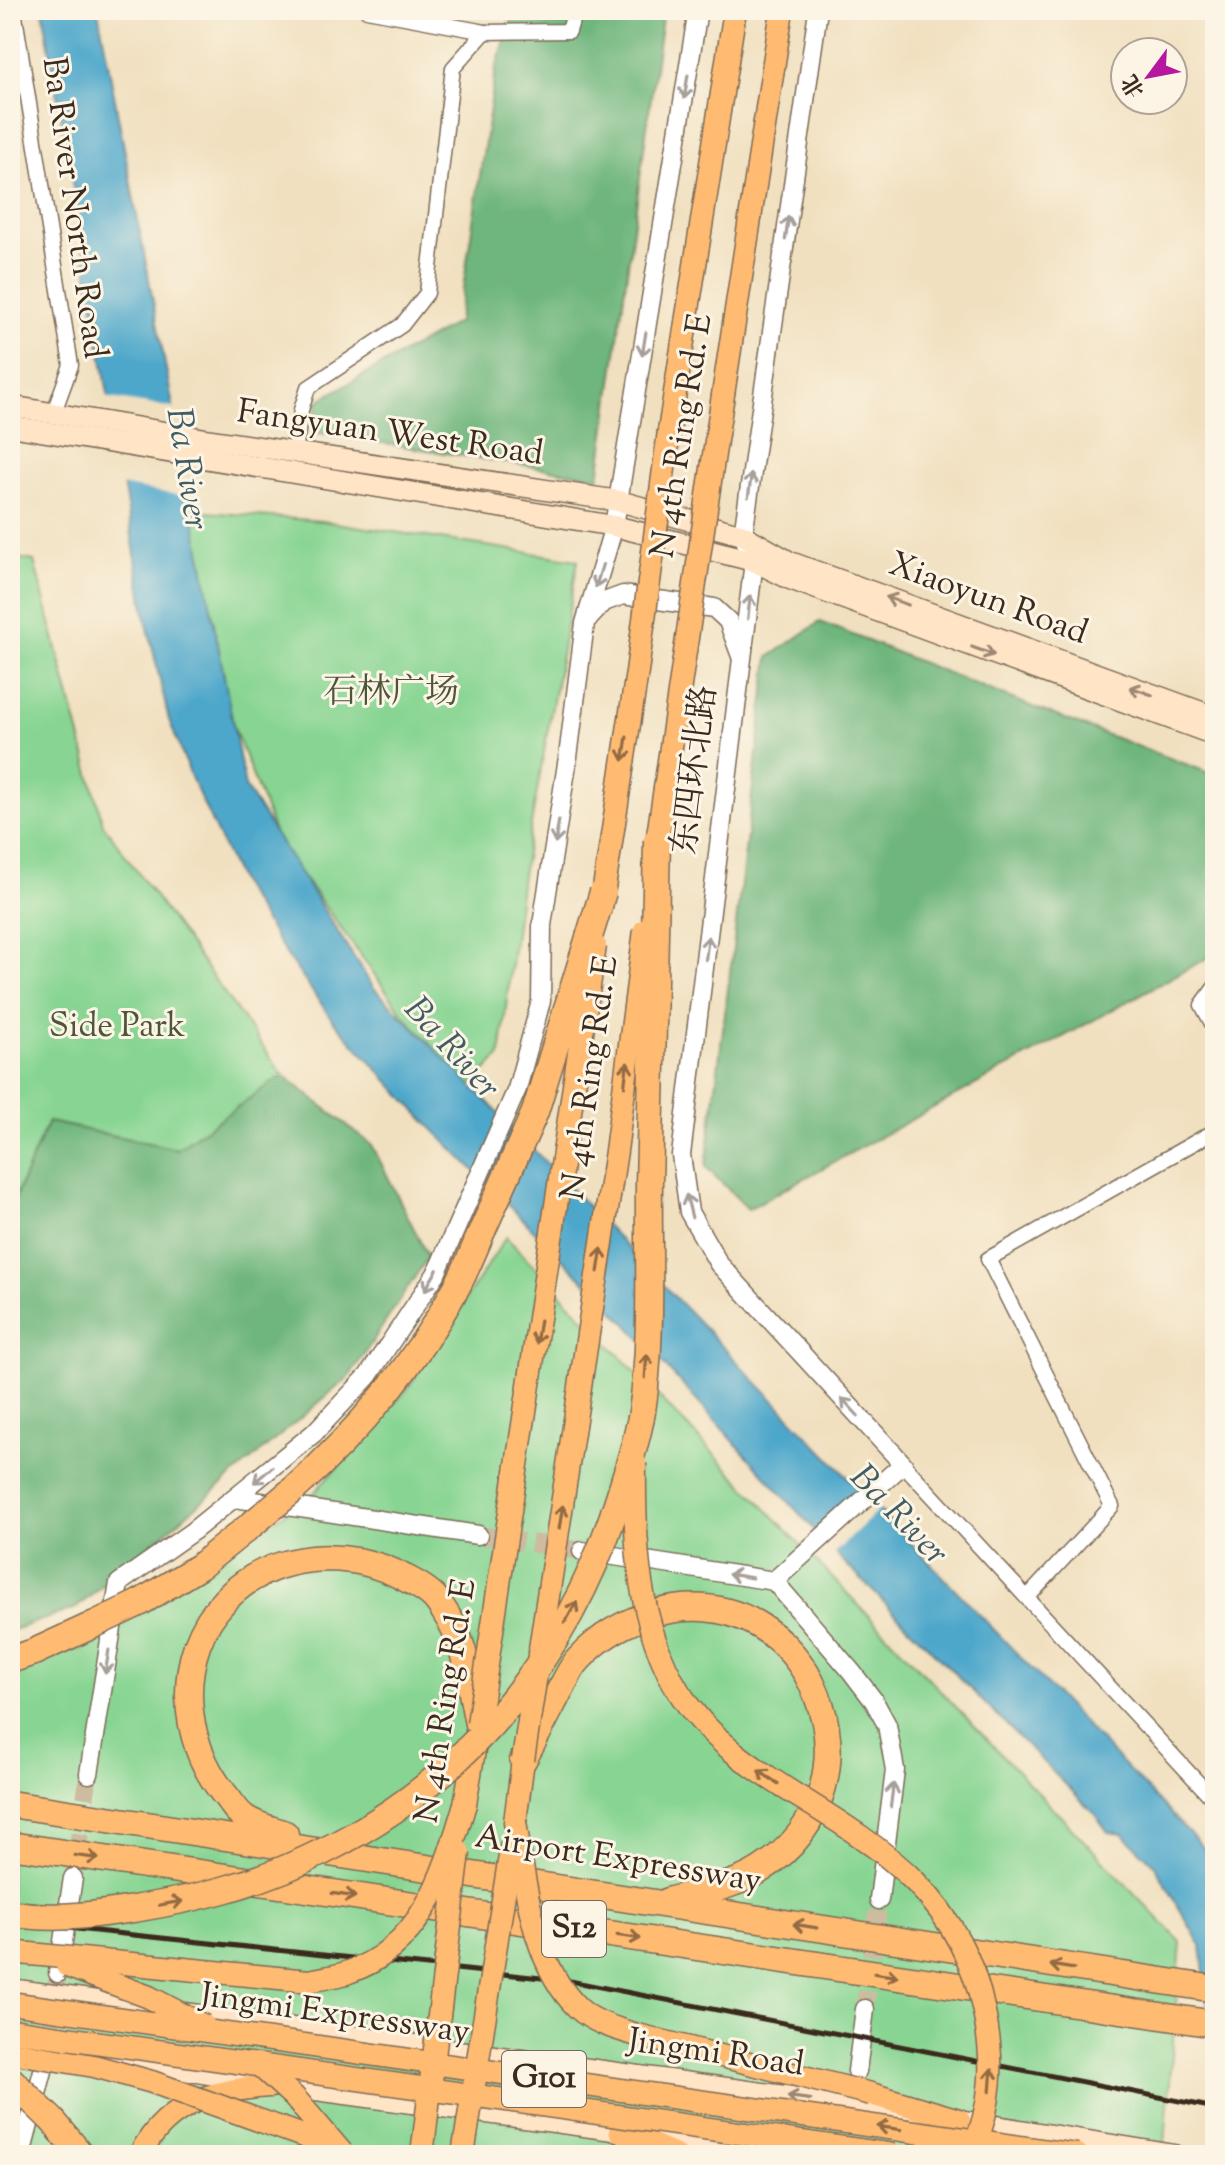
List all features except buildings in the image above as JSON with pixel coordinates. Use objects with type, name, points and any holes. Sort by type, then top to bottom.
[{"type":"highway","name":"N 4th Ring Rd. E","points":[[669,431],[735,10]]},
{"type":"highway","name":"N 4th Ring Rd. E","points":[[463,2155],[616,1151],[657,840],[782,10]]},
{"type":"highway","name":"东四环北路","points":[[478,1724],[637,672],[669,431]]},
{"type":"highway","points":[[10,1913],[30,1917],[77,1918],[184,1901],[236,1888],[289,1868],[345,1841],[421,1790],[467,1750],[508,1707],[548,1654],[596,1565],[621,1493],[641,1413],[649,1302],[657,840]]},
{"type":"highway","points":[[10,1660],[34,1652],[141,1602],[200,1566],[326,1460],[401,1376],[457,1287],[474,1219],[535,1112],[603,892]]},
{"type":"highway","points":[[635,1438],[634,1497],[644,1605],[658,1652],[680,1693],[728,1750],[892,1858],[915,1879],[942,1914],[969,1963],[981,1993],[992,2079],[989,2100],[971,2155]]},
{"type":"highway","points":[[329,1852],[244,1818],[215,1783],[197,1749],[188,1712],[192,1662],[203,1631],[225,1600],[268,1571],[326,1556],[384,1566],[435,1597],[454,1627],[478,1724]]},
{"type":"highway","points":[[523,1760],[577,1660],[601,1638],[631,1620],[692,1607],[726,1612],[759,1626],[787,1648],[807,1674],[822,1706],[829,1736],[828,1765],[810,1820],[792,1845],[758,1871],[725,1885],[660,1903]]},
{"type":"highway","name":"N 4th Ring Rd. E","points":[[422,2155],[465,1804],[478,1724]]},
{"type":"highway","name":"Airport Expressway","points":[[10,1804],[1215,1989]]},
{"type":"highway","points":[[10,1953],[309,1981],[347,1973],[406,1936],[433,1896],[465,1804]]},
{"type":"highway","points":[[515,1822],[532,1925],[559,1985],[579,2009],[604,2025],[634,2034],[871,2094],[959,2120]]},
{"type":"highway","name":"S12","points":[[10,1845],[1215,2024]]},
{"type":"highway","points":[[10,1953],[52,1961],[95,1976],[178,2011],[223,2037],[273,2076],[343,2155]]},
{"type":"highway","name":"Jingmi Expressway","points":[[10,2003],[1077,2155]]},
{"type":"highway","name":"Jingmi Expressway","points":[[10,2030],[894,2155]]},
{"type":"highway","points":[[10,2052],[94,2066],[152,2082],[305,2134],[353,2155]]},
{"type":"highway","points":[[10,2079],[53,2121],[81,2155]]},
{"type":"highway","points":[[140,2155],[146,2143],[165,2122],[188,2103],[219,2092],[279,2085]]},
{"type":"highway","points":[[620,2131],[676,2155]]},
{"type":"main road","name":"Fangyuan West Road","points":[[10,406],[208,449],[614,526],[754,561]]},
{"type":"main road","name":"Fangyuan West Road","points":[[10,426],[64,420]]},
{"type":"main road","name":"Fangyuan West Road","points":[[208,449],[295,451],[619,501],[743,535]]},
{"type":"main road","name":"Xiaoyun Road","points":[[743,535],[790,562],[1215,717]]},
{"type":"main road","name":"Xiaoyun Road","points":[[754,561],[790,579],[1215,735]]},
{"type":"main road","name":"Jingmi Road","points":[[10,1989],[959,2120],[1167,2154]]},
{"type":"main road","name":"G101","points":[[10,2043],[279,2085],[798,2155]]},
{"type":"street","name":"Ba River North Road","points":[[14,10],[71,365],[64,420]]},
{"type":"street","points":[[367,10],[485,32],[569,31],[575,10]]},
{"type":"street","points":[[89,1774],[119,1583],[193,1531],[314,1433],[368,1376],[474,1219],[517,1089],[541,1001],[542,925],[585,623],[619,501],[698,10]]},
{"type":"street","points":[[743,535],[818,10]]},
{"type":"street","points":[[295,451],[301,410],[308,388],[402,325],[427,293],[453,68],[485,32]]},
{"type":"street","name":"东四环北路","points":[[743,535],[754,561],[681,1155],[689,1212],[719,1264],[903,1464]]},
{"type":"street","points":[[585,623],[604,602],[623,595],[714,608],[728,621],[744,662]]},
{"type":"street","points":[[1215,987],[1202,1005],[1215,1029]]},
{"type":"street","points":[[1027,1598],[1112,1506],[988,1259],[1215,1131]]},
{"type":"street","points":[[774,1581],[903,1464],[1215,1801]]},
{"type":"street","points":[[235,1498],[478,1535]]},
{"type":"street","points":[[582,1551],[774,1581],[851,1671],[874,1701],[887,1725],[895,1770],[879,1900]]},
{"type":"street","points":[[58,1973],[73,1878]]},
{"type":"street","points":[[857,2071],[865,2009]]},
{"type":"street","points":[[21,2155],[45,2063]]},
{"type":"green space","points":[[515,10],[663,10],[599,477],[312,432],[318,401],[458,322],[496,68]]},
{"type":"green space","name":"石林广场","points":[[179,510],[322,521],[578,560],[522,875],[500,1056],[470,1087],[404,1015],[278,842],[223,699]]},
{"type":"green space","name":"Side Park","points":[[10,557],[34,561],[103,824],[283,1075],[177,1149],[48,1122],[10,1209]]},
{"type":"green space","points":[[820,622],[1035,708],[1215,775],[1215,948],[1209,957],[748,1209],[706,1167],[769,657]]},
{"type":"green space","points":[[283,1075],[372,1145],[428,1257],[349,1377],[76,1608],[10,1631],[10,1209],[48,1122],[177,1149]]},
{"type":"green space","points":[[506,1237],[1181,1942],[1164,2155],[10,2155],[10,1666],[88,1647],[314,1493],[406,1391]]},
{"type":"water","points":[[43,10],[98,10],[245,787],[373,987],[482,1096],[1215,1860],[1215,2155],[1214,2061],[1201,1946],[1154,1864],[1123,1834],[1108,1832],[1094,1813],[839,1557],[628,1325],[427,1123],[335,1023],[240,883],[191,777],[169,720],[146,619]]},
{"type":"pier","points":[[104,397],[179,409],[196,498],[119,485]]},
{"type":"pier","points":[[864,1486],[883,1506],[832,1555],[814,1535]]},
{"type":"tunnel","points":[[478,1535],[582,1551]]},
{"type":"tunnel","points":[[73,1878],[89,1774]]},
{"type":"tunnel","points":[[865,2009],[879,1900]]},
{"type":"tunnel","points":[[47,2049],[58,1973]]},
{"type":"railway","points":[[10,1922],[570,1981],[1215,2108]]},
{"type":"water label","name":"Ba River","points":[[186,469]]},
{"type":"water label","name":"Ba River","points":[[451,1049]]},
{"type":"water label","name":"Ba River","points":[[898,1516]]}]
